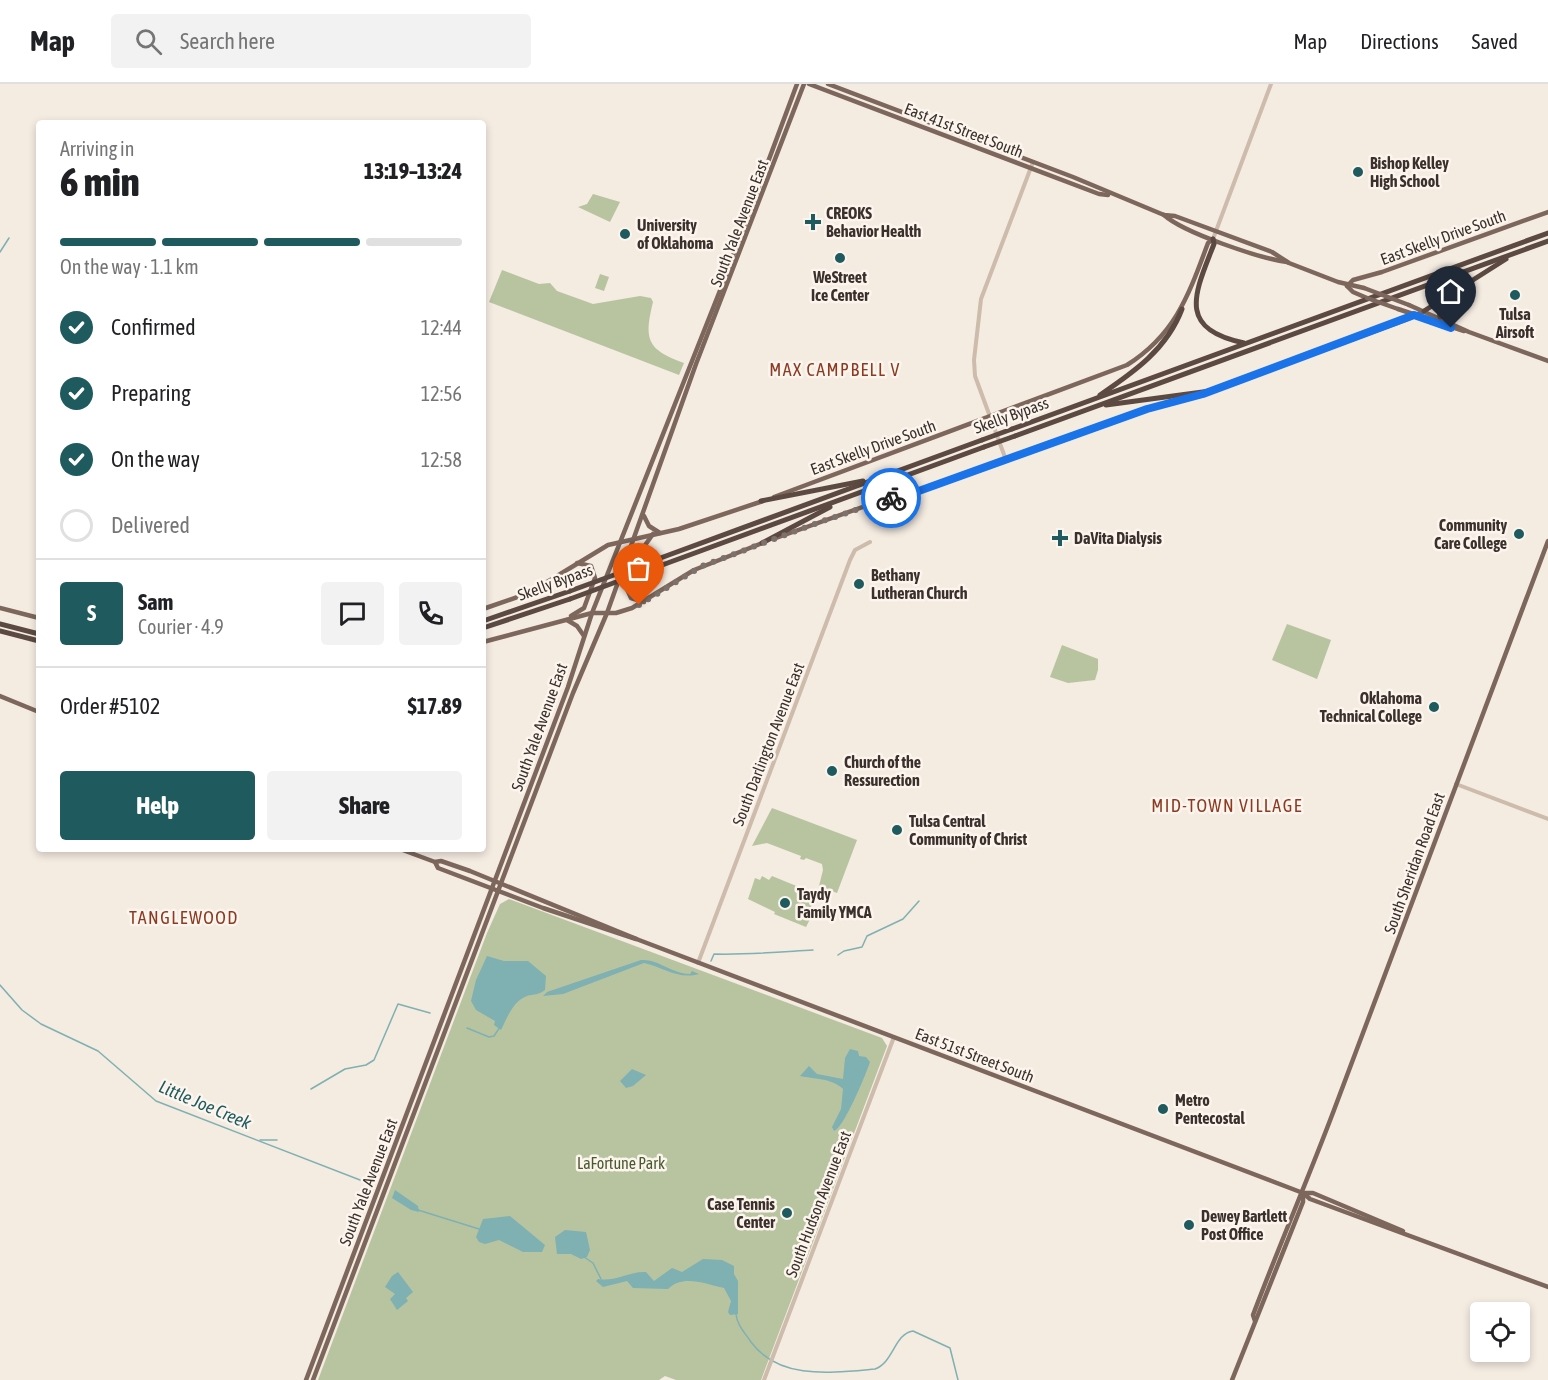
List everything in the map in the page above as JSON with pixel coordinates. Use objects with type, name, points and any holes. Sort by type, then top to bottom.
[{"type":"highway","name":"Skelly Bypass","points":[[486,620],[1548,233]]},
{"type":"highway","points":[[1213,238],[1214,244],[1197,290],[1198,314],[1206,328],[1216,336],[1245,344]]},
{"type":"highway","name":"Skelly Bypass","points":[[486,627],[654,568],[1548,240]]},
{"type":"highway","points":[[1424,311],[1516,252]]},
{"type":"highway","points":[[1438,302],[1440,317]]},
{"type":"highway","points":[[1094,400],[1149,359],[1171,333],[1182,309]]},
{"type":"highway","points":[[1098,405],[1210,391]]},
{"type":"highway","points":[[760,501],[834,485],[873,480]]},
{"type":"highway","points":[[762,543],[848,497]]},
{"type":"highway","points":[[0,624],[36,633]]},
{"type":"highway","points":[[0,632],[36,640]]},
{"type":"main road","name":"South Yale Avenue East","points":[[733,266],[797,84]]},
{"type":"main road","name":"South Yale Avenue East","points":[[306,1380],[549,740],[592,613],[773,167],[804,84]]},
{"type":"main road","name":"East 41st Street South","points":[[809,84],[974,147],[1032,165]]},
{"type":"main road","name":"East 41st Street South","points":[[828,84],[1111,195],[1272,252],[1289,262],[1347,285],[1364,288],[1409,305],[1469,332]]},
{"type":"main road","points":[[899,118],[901,112]]},
{"type":"main road","points":[[974,147],[976,141]]},
{"type":"main road","points":[[771,157],[773,167]]},
{"type":"main road","name":"East Skelly Drive South","points":[[1347,285],[1353,280],[1382,273],[1548,212]]},
{"type":"main road","name":"East 41st Street South","points":[[1164,215],[1172,222],[1269,260],[1289,262]]},
{"type":"main road","name":"East Skelly Drive South","points":[[486,608],[530,593],[577,563],[620,542],[660,533],[760,501],[1127,365],[1153,346],[1182,309],[1208,243],[1213,238]]},
{"type":"main road","name":"East 41st Street South","points":[[1347,285],[1353,292],[1548,361]]},
{"type":"main road","points":[[486,641],[592,613],[626,610],[644,602],[694,570],[762,543],[1006,460],[1147,409],[1210,391],[1424,311]]},
{"type":"main road","name":"South Yale Avenue East","points":[[313,1380],[579,679],[644,516],[693,363]]},
{"type":"main road","points":[[656,457],[662,460]]},
{"type":"main road","points":[[644,516],[649,526],[660,533]]},
{"type":"main road","points":[[644,602],[631,598],[627,588],[643,548],[653,534]]},
{"type":"main road","name":"South Sheridan Road East","points":[[1255,1321],[1253,1315],[1297,1200],[1303,1193],[1548,542]]},
{"type":"main road","points":[[564,620],[584,608],[595,578],[591,566],[577,563]]},
{"type":"main road","points":[[0,608],[36,617]]},
{"type":"main road","points":[[564,620],[577,626],[584,637]]},
{"type":"main road","points":[[572,676],[579,679]]},
{"type":"main road","points":[[568,687],[575,690]]},
{"type":"main road","points":[[0,696],[36,711]]},
{"type":"main road","points":[[549,740],[555,742]]},
{"type":"main road","points":[[524,806],[530,808]]},
{"type":"main road","name":"East 51st Street South","points":[[408,852],[502,883],[698,963],[1303,1193],[1310,1199],[1548,1287]]},
{"type":"main road","name":"East 51st Street South","points":[[435,862],[438,868],[596,927],[639,940]]},
{"type":"main road","name":"South Sheridan Road East","points":[[1232,1380],[1281,1262],[1303,1202],[1303,1193]]},
{"type":"main road","points":[[1280,1246],[1281,1262]]},
{"type":"street","points":[[1213,238],[1271,84]]},
{"type":"street","points":[[1006,460],[975,372],[980,304],[1032,165]]},
{"type":"street","name":"South Darlington Avenue East","points":[[698,963],[850,560],[855,550],[870,542]]},
{"type":"street","points":[[1456,784],[1548,819]]},
{"type":"street","name":"South Hudson Avenue East","points":[[764,1380],[894,1037]]},
{"type":"green space","points":[[593,194],[620,202],[610,222],[578,207],[587,204]]},
{"type":"green space","points":[[502,270],[539,284],[550,283],[557,291],[593,304],[640,296],[651,298],[653,302],[649,334],[651,341],[662,353],[684,363],[679,375],[489,302]]},
{"type":"green space","points":[[600,274],[609,277],[604,291],[595,288]]},
{"type":"green space","points":[[1287,624],[1331,640],[1317,679],[1272,660]]},
{"type":"green space","points":[[1062,645],[1098,659],[1095,680],[1068,683],[1050,677]]},
{"type":"green space","points":[[772,808],[857,840],[837,893],[819,886],[823,870],[822,864],[806,858],[800,859],[801,856],[767,843],[752,846]]},
{"type":"green space","name":"Taydy Family YMCA","points":[[762,876],[769,880],[772,876],[816,894],[810,909],[807,908],[805,912],[812,915],[806,927],[774,914],[775,912],[748,899],[755,878],[760,880]]},
{"type":"green space","name":"LaFortune Park","points":[[509,899],[882,1038],[887,1046],[761,1380],[676,1380],[665,1376],[659,1380],[318,1380],[487,933],[500,904]]},
{"type":"water","points":[[487,956],[504,961],[528,961],[546,976],[545,990],[539,994],[522,998],[511,1010],[501,1030],[494,1025],[495,1021],[476,1010],[471,1001],[476,980]]},
{"type":"water","points":[[641,960],[683,973],[690,974],[692,971],[699,974],[684,975],[677,974],[644,963],[563,994],[543,996],[547,992]]},
{"type":"water","points":[[850,1049],[858,1051],[859,1056],[866,1057],[870,1062],[849,1111],[834,1131],[832,1127],[841,1109],[843,1089],[828,1081],[800,1076],[809,1066],[817,1074],[843,1079],[845,1058]]},
{"type":"water","points":[[632,1069],[646,1075],[633,1086],[626,1088],[620,1081]]},
{"type":"water","points":[[395,1190],[418,1206],[419,1212],[411,1210],[392,1198]]},
{"type":"water","points":[[510,1216],[545,1245],[542,1252],[523,1252],[499,1240],[485,1244],[479,1242],[476,1237],[483,1219]]},
{"type":"water","points":[[565,1230],[586,1232],[590,1250],[587,1257],[581,1259],[571,1254],[557,1254],[555,1237]]},
{"type":"water","points":[[703,1259],[722,1260],[734,1266],[734,1274],[738,1281],[738,1314],[730,1315],[728,1312],[731,1301],[724,1288],[687,1281],[674,1284],[668,1289],[633,1288],[627,1281],[603,1287],[596,1281],[646,1272],[654,1281],[672,1268],[682,1272]]},
{"type":"water","points":[[398,1272],[413,1292],[406,1298],[408,1301],[397,1310],[390,1299],[395,1294],[385,1287],[392,1276]]},
{"type":"waterway","points":[[0,252],[9,238]]},
{"type":"waterway","name":"Little Joe Creek","points":[[838,955],[844,951],[862,947],[867,936],[903,919],[919,901]]},
{"type":"waterway","name":"Little Joe Creek","points":[[711,961],[714,954],[813,950]]},
{"type":"waterway","name":"Little Joe Creek","points":[[0,985],[22,1010],[41,1024],[98,1051],[156,1101],[373,1185]]},
{"type":"waterway","name":"Little Joe Creek","points":[[311,1089],[345,1069],[366,1065],[374,1060],[398,1004],[430,1013]]},
{"type":"waterway","name":"Little Joe Creek","points":[[467,1028],[489,1037],[494,1036],[500,1027]]},
{"type":"waterway","name":"Little Joe Creek","points":[[260,1140],[277,1140]]},
{"type":"waterway","name":"Little Joe Creek","points":[[418,1210],[479,1229]]},
{"type":"waterway","name":"Little Joe Creek","points":[[584,1257],[593,1263],[601,1279]]},
{"type":"waterway","name":"Little Joe Creek","points":[[736,1314],[742,1329],[763,1354],[776,1363],[791,1368],[823,1372],[875,1369],[886,1361],[902,1337],[913,1331],[950,1348],[958,1380]]},
{"type":"way so far","points":[[639,605],[702,566],[891,498]]},
{"type":"place","name":"Bishop Kelley High School","points":[[1358,172]]},
{"type":"place","name":"CREOKS Behavior Health","points":[[813,222]]},
{"type":"place","name":"University of Oklahoma","points":[[625,234]]},
{"type":"place","name":"WeStreet Ice Center","points":[[840,258]]},
{"type":"place","name":"Tulsa Airsoft","points":[[1515,295]]},
{"type":"place","name":"Community Care College","points":[[1519,534]]},
{"type":"place","name":"DaVita Dialysis","points":[[1060,538]]},
{"type":"place","name":"Bethany Lutheran Church","points":[[859,584]]},
{"type":"place","name":"Oklahoma Technical College","points":[[1434,707]]},
{"type":"place","name":"Church of the Ressurection","points":[[832,771]]},
{"type":"place","name":"Tulsa Central Community of Christ","points":[[897,830]]},
{"type":"place","name":"Taydy Family YMCA","points":[[785,903]]},
{"type":"place","name":"Metro Pentecostal","points":[[1163,1109]]},
{"type":"place","name":"Case Tennis Center","points":[[787,1213]]},
{"type":"place","name":"Dewey Bartlett Post Office","points":[[1189,1225]]},
{"type":"district","name":"MAX CAMPBELL V","points":[[835,370]]},
{"type":"district","name":"MID-TOWN VILLAGE","points":[[1227,806]]},
{"type":"district","name":"TANGLEWOOD","points":[[184,918]]},
{"type":"route","points":[[891,498],[916,492],[1147,409],[1203,394],[1414,315],[1451,328]]}]
